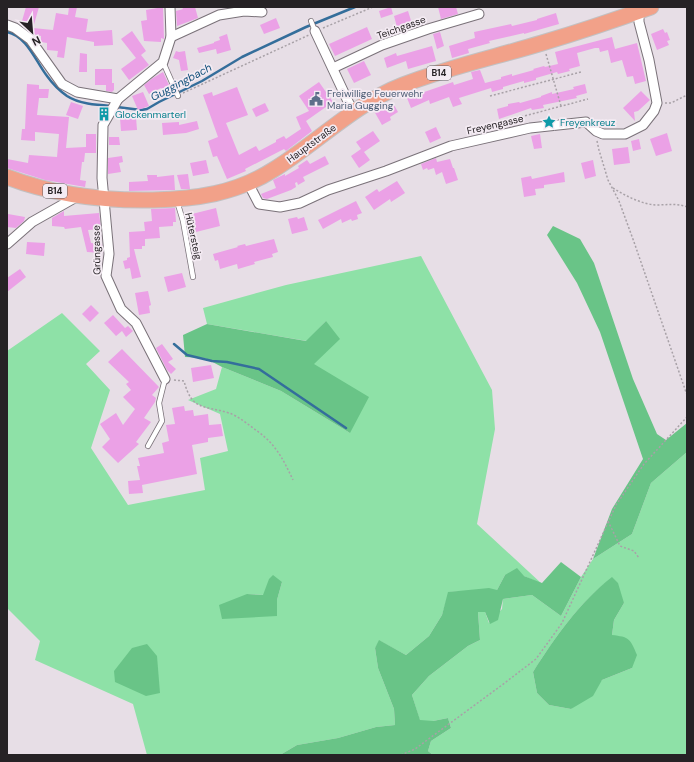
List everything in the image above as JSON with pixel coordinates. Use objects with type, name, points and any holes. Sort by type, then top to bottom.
[{"type":"main road","name":"Hauptstraße","points":[[7,177],[28,185],[78,196],[104,199],[177,199],[202,197],[229,190],[248,184],[273,170],[353,112],[402,85],[470,62],[543,43],[626,17],[645,9]]},
{"type":"street","points":[[7,25],[15,28],[30,39],[62,84],[77,92],[115,103],[163,62],[172,37],[170,7]]},
{"type":"street","points":[[645,9],[639,22],[649,60],[657,103]]},
{"type":"street","points":[[172,37],[219,16],[244,11],[262,12]]},
{"type":"street","name":"Teichgasse","points":[[333,68],[382,45],[428,29],[479,14]]},
{"type":"street","points":[[315,32],[353,112]]},
{"type":"street","name":"Grüngasse","points":[[115,103],[102,125],[102,178],[109,254],[106,276],[121,309],[136,324],[165,379]]},
{"type":"street","name":"Freyengasse","points":[[248,184],[259,204],[280,207],[300,203],[328,190],[386,171],[451,146],[530,128],[586,122],[596,131],[603,134],[625,134],[643,125],[654,111],[657,103]]},
{"type":"street","points":[[7,244],[32,222],[78,196]]},
{"type":"lane","points":[[310,21],[315,32]]},
{"type":"lane","points":[[163,62],[177,94]]},
{"type":"lane","name":"Hütersteig","points":[[177,199],[194,276]]},
{"type":"lane","points":[[148,446],[162,421],[159,403],[165,379]]},
{"type":"path","points":[[177,94],[373,7]]},
{"type":"path","points":[[543,43],[561,106]]},
{"type":"path","points":[[490,96],[581,72]]},
{"type":"path","points":[[657,103],[671,103],[687,95]]},
{"type":"path","points":[[498,122],[588,99]]},
{"type":"path","points":[[596,131],[599,150],[611,187],[634,242],[687,395]]},
{"type":"path","points":[[611,187],[641,202],[655,205],[680,204],[687,207]]},
{"type":"path","points":[[165,379],[184,381],[187,393],[194,403],[230,414],[259,432],[280,453],[293,480]]},
{"type":"path","points":[[401,755],[415,749],[536,659],[562,623],[616,505],[644,464],[687,417]]},
{"type":"path","points":[[608,521],[620,546],[634,551],[640,558]]},
{"type":"green space","points":[[553,226],[580,239],[594,263],[633,379],[657,434],[666,440],[687,423],[687,452],[651,483],[632,534],[593,559],[612,509],[643,459],[600,332],[577,283],[547,235]]},
{"type":"green space","points":[[421,256],[492,390],[495,429],[477,524],[542,584],[524,576],[505,575],[497,590],[449,592],[442,615],[429,636],[406,655],[380,641],[375,648],[378,668],[394,709],[395,725],[376,727],[338,738],[297,745],[280,755],[147,755],[133,704],[35,660],[40,641],[7,608],[7,351],[62,313],[100,351],[86,364],[110,390],[91,448],[128,505],[205,490],[200,458],[228,451],[220,414],[188,400],[216,389],[222,367],[281,391],[350,433],[313,364],[326,321],[307,341],[207,324],[203,308],[286,285]],"holes":[[[282,582],[277,600],[277,616],[265,616],[247,594],[264,595]]]},
{"type":"green space","points":[[326,321],[340,339],[314,364],[369,397],[350,433],[281,391],[222,367],[205,358],[185,357],[183,335],[207,324],[306,341]]},
{"type":"green space","points":[[687,452],[687,755],[433,755],[428,751],[431,741],[451,728],[448,718],[433,721],[420,721],[412,695],[429,676],[468,646],[480,640],[478,612],[485,612],[489,623],[502,609],[503,599],[532,595],[561,616],[581,577],[593,559],[632,534],[651,483]],"holes":[[[604,584],[624,603],[614,620],[612,635],[632,668],[602,680],[571,709],[549,705],[537,693],[533,672],[557,636],[583,604]]]},
{"type":"green space","points":[[561,562],[581,577],[561,616],[532,595],[503,599],[498,620],[490,624],[485,612],[478,612],[480,640],[468,646],[429,676],[412,695],[420,720],[433,721],[448,718],[451,728],[431,741],[428,751],[433,755],[280,755],[297,745],[338,738],[376,727],[395,725],[394,709],[378,668],[375,648],[379,640],[406,655],[429,636],[442,615],[448,592],[489,588],[497,590],[505,575],[517,568],[524,576],[542,583]]},
{"type":"green space","points":[[273,575],[282,582],[277,600],[277,616],[222,619],[219,605],[247,594],[263,595],[269,579]]},
{"type":"green space","points":[[612,577],[618,583],[624,603],[614,620],[612,635],[626,638],[633,645],[637,655],[632,668],[602,680],[593,696],[571,709],[549,705],[537,693],[533,672],[568,621],[600,587]]},
{"type":"green space","points":[[147,644],[157,656],[160,693],[146,696],[115,682],[114,671],[132,648]]},
{"type":"building","points":[[26,7],[39,7],[33,28],[53,30],[56,13],[68,15],[69,7],[77,7],[75,17],[88,19],[86,32],[112,30],[113,45],[94,46],[94,42],[67,37],[64,58],[57,57],[58,51],[47,50],[47,43],[41,42],[41,36],[33,34],[23,26],[27,27],[28,23],[22,21]]},
{"type":"building","points":[[163,7],[164,39],[161,38],[161,42],[144,41],[141,21],[147,20],[146,10]]},
{"type":"building","points":[[182,7],[195,7],[198,18],[177,26],[176,11],[183,9]]},
{"type":"building","points":[[391,7],[393,14],[381,18],[379,11]]},
{"type":"building","points":[[438,7],[456,7],[458,14],[441,19]]},
{"type":"building","points":[[408,11],[413,27],[398,31],[394,16]]},
{"type":"building","points":[[556,13],[559,24],[524,34],[489,41],[490,43],[468,49],[469,53],[452,58],[449,46],[475,38],[474,32],[511,24],[512,26],[537,20]]},
{"type":"building","points":[[276,18],[280,28],[264,34],[260,25]]},
{"type":"building","points":[[367,27],[372,39],[335,56],[329,44]]},
{"type":"building","points":[[663,29],[665,33],[667,32],[670,40],[667,41],[669,45],[657,50],[651,34]]},
{"type":"building","points":[[132,31],[146,51],[141,55],[149,65],[129,80],[121,69],[136,58],[121,39]]},
{"type":"building","points":[[440,32],[444,46],[437,49],[433,34]]},
{"type":"building","points":[[227,34],[231,50],[217,54],[216,49],[199,53],[197,48],[214,43],[220,40],[219,37]]},
{"type":"building","points":[[612,37],[615,49],[637,43],[646,81],[635,84],[633,76],[627,77],[622,60],[611,63],[608,50],[600,52],[599,48],[595,48],[577,53],[580,66],[569,69],[570,71],[558,74],[557,72],[536,78],[536,80],[524,83],[524,81],[503,87],[503,89],[492,92],[491,88],[459,98],[462,104],[453,107],[449,97],[430,104],[429,100],[411,108],[407,98],[453,82],[454,85],[473,79],[471,72],[480,70],[485,83],[501,79],[501,77],[512,74],[512,76],[544,66],[558,64],[555,52]]},
{"type":"building","points":[[432,46],[436,61],[408,69],[406,61],[387,68],[384,58],[396,53],[397,56]]},
{"type":"building","points":[[176,51],[185,51],[188,70],[181,71],[179,60],[173,58]]},
{"type":"building","points":[[80,53],[87,54],[87,72],[79,72]]},
{"type":"building","points":[[364,61],[371,75],[354,83],[347,69]]},
{"type":"building","points":[[95,69],[112,69],[112,83],[114,83],[114,90],[112,92],[106,91],[106,85],[95,85]]},
{"type":"building","points":[[163,72],[169,85],[149,94],[144,85]]},
{"type":"building","points":[[319,82],[333,102],[306,121],[312,131],[286,151],[284,149],[245,169],[246,171],[227,179],[217,156],[213,157],[208,141],[218,137],[203,95],[212,92],[213,96],[237,87],[248,115],[226,123],[239,155],[256,146],[259,151],[284,136],[286,139],[301,129],[296,117],[309,111],[299,96]]},
{"type":"building","points":[[27,84],[39,85],[39,89],[49,89],[48,98],[39,98],[37,115],[69,117],[66,148],[86,147],[86,134],[96,134],[96,153],[85,153],[84,162],[82,162],[80,180],[86,181],[85,187],[45,180],[7,168],[7,159],[28,163],[29,155],[57,157],[59,134],[35,132],[35,141],[21,140],[22,129],[25,129]]},
{"type":"building","points":[[585,84],[587,93],[576,96],[577,98],[543,105],[544,108],[532,110],[531,108],[499,119],[497,109],[508,106],[508,104],[520,103],[552,92],[552,94],[574,89],[573,87]]},
{"type":"building","points":[[641,91],[650,100],[638,111],[634,112],[635,121],[623,108]]},
{"type":"building","points":[[143,92],[149,106],[138,110],[132,96]]},
{"type":"building","points":[[71,102],[83,106],[78,119],[66,115]]},
{"type":"building","points":[[265,103],[269,111],[256,117],[252,109]]},
{"type":"building","points":[[388,103],[391,107],[394,105],[398,112],[390,117],[391,120],[382,125],[374,111]]},
{"type":"building","points":[[136,117],[137,130],[121,131],[120,118]]},
{"type":"building","points":[[197,121],[199,129],[186,133],[163,135],[162,123],[179,122],[179,125]]},
{"type":"building","points":[[436,127],[441,138],[430,143],[425,132]]},
{"type":"building","points":[[373,131],[380,141],[364,152],[370,160],[359,168],[351,156],[361,149],[356,142]]},
{"type":"building","points":[[667,133],[672,151],[656,156],[650,139]]},
{"type":"building","points":[[540,134],[542,148],[534,149],[531,136]]},
{"type":"building","points":[[109,137],[119,137],[120,145],[109,145]]},
{"type":"building","points":[[639,139],[641,149],[633,151],[631,141]]},
{"type":"building","points":[[628,147],[630,163],[614,165],[612,149]]},
{"type":"building","points":[[122,156],[123,162],[119,163],[121,172],[108,174],[108,158]]},
{"type":"building","points":[[325,156],[329,164],[303,177],[305,181],[298,185],[297,182],[295,183],[296,187],[291,190],[267,199],[263,198],[261,194],[276,188],[273,180],[285,174],[285,176],[299,168],[298,166],[307,160],[310,164]]},
{"type":"building","points":[[436,158],[437,162],[450,159],[458,180],[446,184],[442,172],[436,175],[434,168],[428,170],[427,168],[423,170],[421,164]]},
{"type":"building","points":[[206,160],[209,173],[193,176],[190,163]]},
{"type":"building","points":[[593,160],[596,176],[585,179],[581,163]]},
{"type":"building","points":[[564,172],[565,182],[544,185],[544,188],[535,189],[536,195],[524,197],[521,178],[531,176],[532,179]]},
{"type":"building","points":[[188,174],[190,189],[181,189],[177,175]]},
{"type":"building","points":[[147,175],[157,175],[157,177],[174,175],[175,190],[129,191],[129,182],[148,181]]},
{"type":"building","points":[[397,181],[405,193],[391,202],[390,199],[374,210],[365,197],[377,189],[379,192]]},
{"type":"building","points":[[356,201],[362,213],[357,215],[358,219],[352,221],[351,219],[342,223],[341,219],[323,229],[318,220]]},
{"type":"building","points":[[175,208],[176,222],[173,222],[173,226],[159,227],[160,238],[145,239],[145,246],[142,246],[142,249],[134,249],[141,277],[132,279],[130,268],[125,269],[123,261],[130,257],[129,232],[145,231],[144,222],[152,221],[151,209]]},
{"type":"building","points":[[216,208],[220,226],[192,233],[188,215]]},
{"type":"building","points":[[64,211],[64,216],[99,213],[101,229],[88,230],[91,243],[102,244],[103,253],[87,252],[81,227],[65,229],[64,227],[52,226],[52,218]]},
{"type":"building","points":[[8,214],[25,217],[24,221],[16,228],[7,227]]},
{"type":"building","points":[[297,217],[298,219],[304,217],[308,230],[292,234],[288,219]]},
{"type":"building","points":[[274,239],[278,252],[272,254],[273,257],[254,262],[255,264],[238,269],[237,264],[220,269],[218,260],[215,261],[213,254],[245,244],[246,246]]},
{"type":"building","points":[[27,242],[45,243],[44,256],[26,254]]},
{"type":"building","points":[[20,269],[26,277],[7,292],[7,278]]},
{"type":"building","points":[[182,273],[186,287],[168,292],[164,277]]},
{"type":"building","points":[[148,291],[151,305],[149,306],[150,313],[139,315],[135,293]]},
{"type":"building","points":[[91,305],[99,313],[90,322],[82,314]]},
{"type":"building","points":[[113,315],[125,328],[128,326],[133,331],[126,337],[122,331],[116,336],[104,323]]},
{"type":"building","points":[[162,344],[173,359],[168,362],[176,369],[171,374],[167,370],[156,348]]},
{"type":"building","points":[[122,349],[159,387],[152,395],[156,398],[155,402],[144,418],[151,422],[136,442],[139,444],[118,463],[102,447],[110,439],[100,424],[116,413],[123,425],[135,409],[123,397],[131,390],[126,384],[129,382],[108,362]]},
{"type":"building","points":[[211,365],[214,378],[193,382],[191,368]]},
{"type":"building","points":[[184,406],[185,411],[193,410],[194,416],[208,414],[209,425],[221,424],[223,436],[208,438],[208,442],[192,445],[197,474],[142,485],[143,493],[129,494],[128,481],[140,480],[137,466],[140,466],[138,458],[164,453],[162,443],[169,441],[166,425],[175,424],[172,408]]},
{"type":"waterway","name":"Guggingbach","points":[[117,107],[141,110],[147,109],[202,81],[242,57],[306,27],[355,7]]},
{"type":"waterway","name":"Guggingbach","points":[[7,32],[14,34],[26,44],[49,79],[67,96],[72,99],[94,105],[112,106]]},
{"type":"waterway","points":[[174,344],[187,355],[259,369],[346,428]]},
{"type":"place","name":"Freiwillige Feuerwehr Maria Gugging","points":[[316,99]]},
{"type":"place","name":"Glockenmarterl","points":[[104,114]]},
{"type":"place","name":"Freyenkreuz","points":[[549,122]]}]
